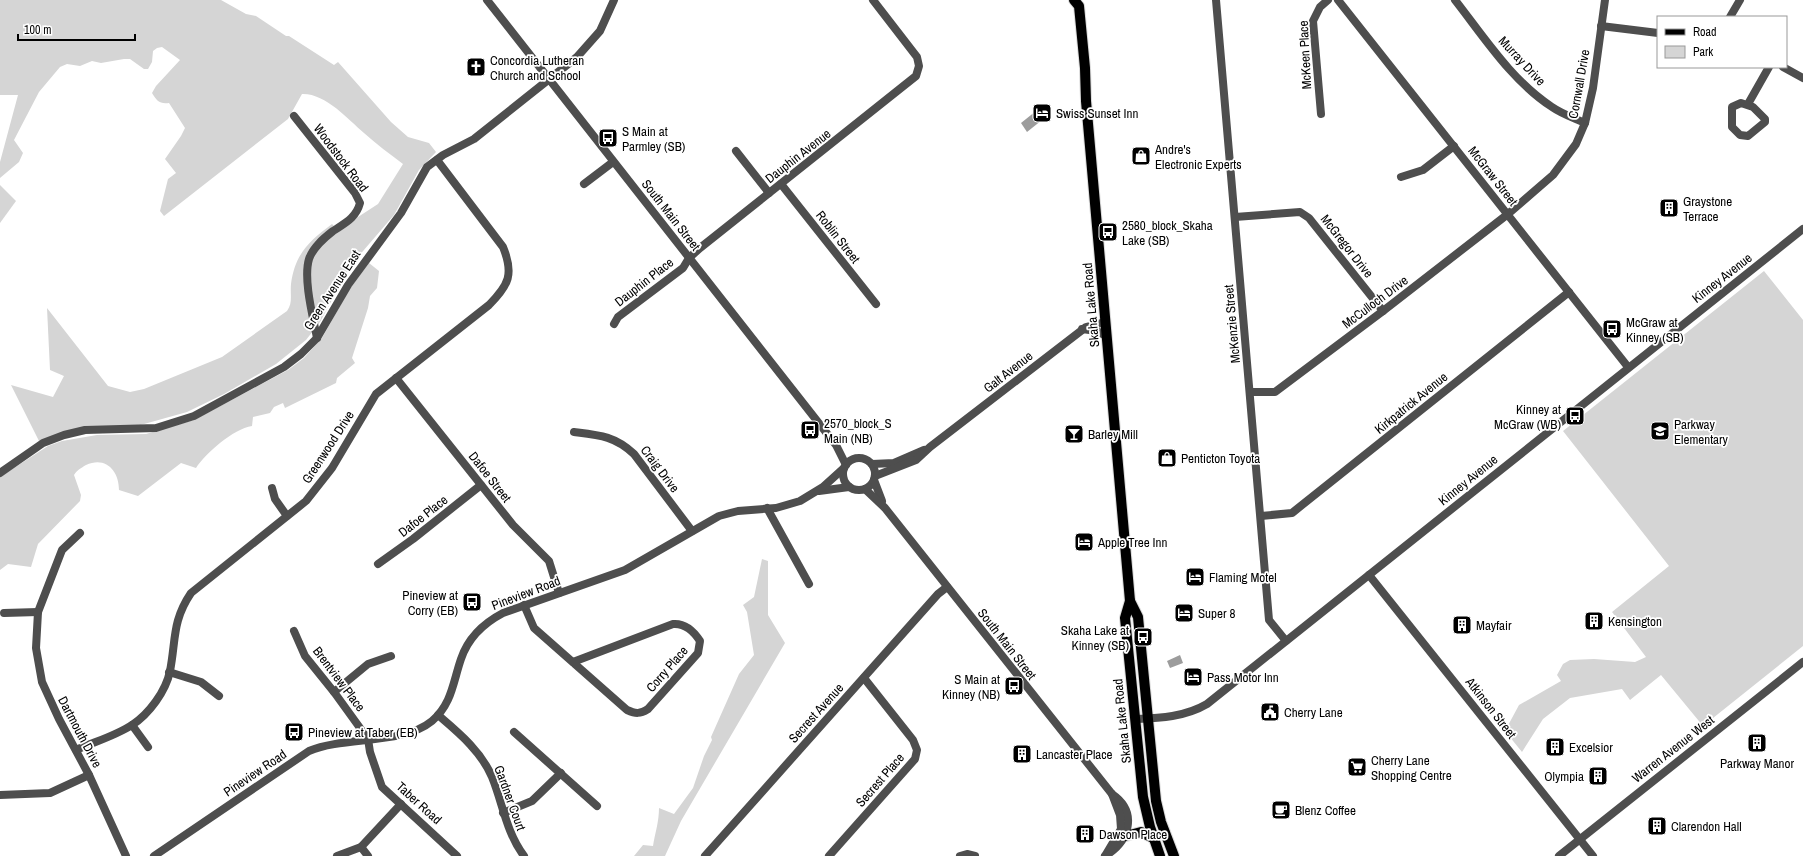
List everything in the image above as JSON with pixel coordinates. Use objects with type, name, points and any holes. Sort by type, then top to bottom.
[{"type":"main road","name":"Skaha Lake Road","points":[[1078,2],[1130,601],[1138,617],[1156,801],[1161,822],[1174,856]]},
{"type":"main road","name":"Skaha Lake Road","points":[[1130,601],[1125,618],[1143,797],[1153,838],[1160,856]]},
{"type":"main road","points":[[1124,832],[1141,832],[1153,838]]},
{"type":"street","name":"South Main Street","points":[[487,0],[836,445],[845,467]]},
{"type":"street","name":"Green Avenue East","points":[[0,473],[43,443],[64,435],[85,430],[156,428],[194,416],[284,367],[301,354],[317,338],[348,285],[401,213],[427,167],[474,139],[577,57],[594,40],[606,20],[614,0]]},
{"type":"street","name":"Dauphin Avenue","points":[[689,258],[911,82],[919,70],[917,57],[873,0]]},
{"type":"street","name":"McKenzie Street","points":[[1216,0],[1269,620],[1286,641]]},
{"type":"street","name":"McKeen Place","points":[[1321,114],[1313,21],[1320,7],[1328,0]]},
{"type":"street","name":"McGraw Street","points":[[1338,0],[1628,368]]},
{"type":"street","name":"Murray Drive","points":[[1455,0],[1510,70],[1529,90],[1553,108],[1585,124]]},
{"type":"street","name":"Cornwall Drive","points":[[1508,214],[1553,175],[1576,144],[1585,124],[1593,88],[1605,0]]},
{"type":"street","points":[[1731,16],[1740,0]]},
{"type":"street","points":[[1601,26],[1657,33]]},
{"type":"street","points":[[1748,104],[1768,68]]},
{"type":"street","points":[[1784,68],[1803,78]]},
{"type":"street","points":[[1741,103],[1748,104],[1765,118],[1765,122],[1751,134],[1744,136],[1736,133],[1732,126],[1732,107],[1741,103]]},
{"type":"street","name":"Woodstock Road","points":[[294,116],[355,193],[360,203],[358,212],[322,238],[309,259],[309,288],[317,338]]},
{"type":"street","points":[[1401,177],[1423,170],[1454,146]]},
{"type":"street","points":[[736,151],[769,194]]},
{"type":"street","name":"Greenwood Drive","points":[[76,750],[132,725],[155,701],[162,691],[169,672],[175,626],[191,593],[287,516],[318,488],[332,468],[376,394],[488,305],[503,291],[508,278],[509,262],[504,247],[437,160]]},
{"type":"street","points":[[584,184],[613,162]]},
{"type":"street","name":"Roblin Street","points":[[781,184],[876,304]]},
{"type":"street","name":"McGregor Drive","points":[[1235,217],[1300,212],[1309,218],[1383,312]]},
{"type":"street","name":"McCulloch Drive","points":[[1250,392],[1275,392],[1383,312],[1508,214]]},
{"type":"street","name":"Kinney Avenue","points":[[1136,718],[1181,715],[1198,710],[1803,229]]},
{"type":"street","name":"Dauphin Place","points":[[614,324],[618,317],[683,268],[689,258]]},
{"type":"street","name":"Kirkpatrick Avenue","points":[[1261,516],[1292,513],[1569,292]]},
{"type":"street","name":"Galt Avenue","points":[[874,478],[916,460],[930,447],[1082,329],[1092,324],[1105,322]]},
{"type":"street","points":[[1082,329],[1097,330],[1106,336]]},
{"type":"street","name":"Dafoe Street","points":[[396,378],[512,525],[549,562],[559,593]]},
{"type":"street","name":"Craig Drive","points":[[574,432],[599,435],[623,443],[634,454],[692,532]]},
{"type":"street","name":"South Main Street","points":[[836,445],[856,458]]},
{"type":"street","name":"Galt Avenue","points":[[872,464],[894,463],[930,447]]},
{"type":"street","points":[[856,458],[865,459],[872,464],[874,478],[865,489],[857,490],[849,487],[843,477],[845,467],[856,458]]},
{"type":"street","name":"Pineview Road","points":[[154,856],[309,751],[324,746],[413,732],[426,725],[438,715],[451,696],[461,659],[474,636],[490,620],[524,605],[636,565],[726,514],[790,505],[816,492],[845,467]]},
{"type":"street","name":"South Main Street","points":[[874,478],[885,508]]},
{"type":"street","name":"Dafoe Place","points":[[378,564],[413,539],[481,485]]},
{"type":"street","name":"Pineview Road","points":[[816,492],[849,487]]},
{"type":"street","points":[[272,488],[275,499],[287,516]]},
{"type":"street","name":"South Main Street","points":[[865,489],[885,508],[1112,794],[1120,800],[1125,807],[1127,815],[1124,832]]},
{"type":"street","points":[[768,508],[809,584]]},
{"type":"street","name":"Dartmouth Drive","points":[[80,533],[62,550],[38,612],[36,648],[42,682],[59,719],[89,774],[126,856]]},
{"type":"street","name":"Atkinson Street","points":[[1369,575],[1593,856]]},
{"type":"street","name":"Secrest Avenue","points":[[706,856],[938,594],[947,587]]},
{"type":"street","name":"Corry Place","points":[[524,605],[534,628],[627,710],[634,713],[641,713],[648,709],[698,653],[700,641],[686,626],[680,623],[673,624],[573,662]]},
{"type":"street","points":[[4,613],[38,612]]},
{"type":"street","name":"Brentview Place","points":[[294,631],[305,656],[334,692],[368,739]]},
{"type":"street","points":[[334,692],[368,664],[391,656]]},
{"type":"street","name":"Warren Avenue West","points":[[1559,856],[1579,838],[1803,662]]},
{"type":"street","points":[[169,672],[201,682],[218,696]]},
{"type":"street","name":"Secrest Place","points":[[829,856],[915,759],[917,750],[913,740],[864,678]]},
{"type":"street","name":"Gardner Court","points":[[438,715],[462,736],[483,761],[491,776],[513,840],[524,856]]},
{"type":"street","points":[[132,725],[148,748]]},
{"type":"street","points":[[514,732],[597,806]]},
{"type":"street","name":"Taber Road","points":[[368,739],[370,752],[382,786],[458,856]]},
{"type":"street","points":[[503,813],[532,800],[561,773]]},
{"type":"street","points":[[0,795],[50,793],[89,774]]},
{"type":"street","points":[[337,856],[361,847],[401,804]]},
{"type":"street","points":[[1105,856],[1116,850],[1124,832]]},
{"type":"street","points":[[361,847],[368,856]]},
{"type":"street","points":[[960,856],[967,854],[975,856]]},
{"type":"green space","points":[[0,0],[221,0],[246,14],[256,16],[334,65],[338,62],[391,122],[408,137],[429,143],[436,152],[419,170],[394,215],[351,265],[320,322],[306,340],[276,364],[224,394],[187,412],[137,426],[39,441],[11,385],[53,397],[64,376],[50,370],[47,308],[108,386],[130,392],[144,389],[222,357],[287,311],[291,302],[291,284],[293,274],[296,264],[304,249],[316,236],[332,224],[338,230],[378,204],[403,164],[373,141],[328,102],[311,95],[302,94],[288,119],[164,216],[160,211],[168,179],[176,173],[165,159],[185,128],[169,103],[159,101],[152,93],[156,86],[180,60],[162,47],[153,51],[152,62],[148,69],[144,69],[130,59],[101,63],[92,61],[80,66],[67,64],[60,67],[39,92],[14,140],[23,153],[19,162],[0,178],[0,162],[18,95],[0,95]]},
{"type":"green space","points":[[0,185],[16,201],[0,223]]},
{"type":"green space","points":[[369,263],[379,271],[377,288],[370,296],[368,308],[352,358],[355,363],[337,378],[336,383],[285,408],[283,403],[274,407],[270,413],[253,417],[252,426],[237,432],[221,442],[200,462],[196,468],[181,463],[138,496],[119,490],[117,477],[114,471],[105,464],[100,462],[86,465],[78,470],[74,475],[81,495],[80,501],[38,544],[31,567],[8,564],[0,570],[0,477],[48,446],[62,441],[97,435],[146,434],[194,420],[288,370],[304,358],[322,338],[349,290]]},
{"type":"green space","points":[[1764,271],[1803,320],[1803,646],[1703,726],[1661,675],[1630,700],[1622,689],[1570,698],[1543,719],[1522,752],[1505,731],[1519,705],[1561,681],[1557,675],[1563,664],[1570,660],[1594,659],[1635,662],[1646,657],[1612,612],[1669,566],[1563,431]]},
{"type":"green space","points":[[762,559],[768,561],[768,615],[785,643],[681,821],[665,856],[634,856],[643,845],[653,846],[658,823],[659,808],[674,814],[693,788],[704,756],[712,740],[711,737],[739,674],[754,655],[747,612],[743,605],[754,597]]},
{"type":"shaded area","points":[[1036,111],[1042,120],[1027,132],[1021,123]]},
{"type":"shaded area","points":[[1180,655],[1183,663],[1170,668],[1167,661]]},
{"type":"place","name":"Concordia Lutheran Church and School","points":[[476,67]]},
{"type":"place","name":"Swiss Sunset Inn","points":[[1042,113]]},
{"type":"place","name":"S Main at Parmley (SB)","points":[[608,138]]},
{"type":"place","name":"Andre's Electronic Experts","points":[[1141,156]]},
{"type":"place","name":"Graystone Terrace","points":[[1669,208]]},
{"type":"place","name":"2580_block_Skaha Lake (SB)","points":[[1108,232]]},
{"type":"place","name":"McGraw at Kinney (SB)","points":[[1612,329]]},
{"type":"place","name":"Kinney at McGraw (WB)","points":[[1575,416]]},
{"type":"place","name":"2570_block_S Main (NB)","points":[[810,430]]},
{"type":"place","name":"Parkway Elementary","points":[[1660,431]]},
{"type":"place","name":"Barley Mill","points":[[1074,434]]},
{"type":"place","name":"Penticton Toyota","points":[[1167,458]]},
{"type":"place","name":"Apple Tree Inn","points":[[1084,542]]},
{"type":"place","name":"Flaming Motel","points":[[1195,577]]},
{"type":"place","name":"Pineview at Corry (EB)","points":[[472,602]]},
{"type":"place","name":"Super 8","points":[[1184,613]]},
{"type":"place","name":"Kensington","points":[[1594,621]]},
{"type":"place","name":"Mayfair","points":[[1462,625]]},
{"type":"place","name":"Skaha Lake at Kinney (SB)","points":[[1143,637]]},
{"type":"place","name":"Pass Motor Inn","points":[[1193,677]]},
{"type":"place","name":"S Main at Kinney (NB)","points":[[1014,686]]},
{"type":"place","name":"Cherry Lane","points":[[1270,712]]},
{"type":"place","name":"Pineview at Taber (EB)","points":[[294,732]]},
{"type":"place","name":"Parkway Manor","points":[[1757,743]]},
{"type":"place","name":"Excelsior","points":[[1555,747]]},
{"type":"place","name":"Lancaster Place","points":[[1022,754]]},
{"type":"place","name":"Cherry Lane Shopping Centre","points":[[1357,767]]},
{"type":"place","name":"Olympia","points":[[1598,776]]},
{"type":"place","name":"Blenz Coffee","points":[[1281,810]]},
{"type":"place","name":"Clarendon Hall","points":[[1657,826]]},
{"type":"place","name":"Dawson Place","points":[[1085,834]]}]
